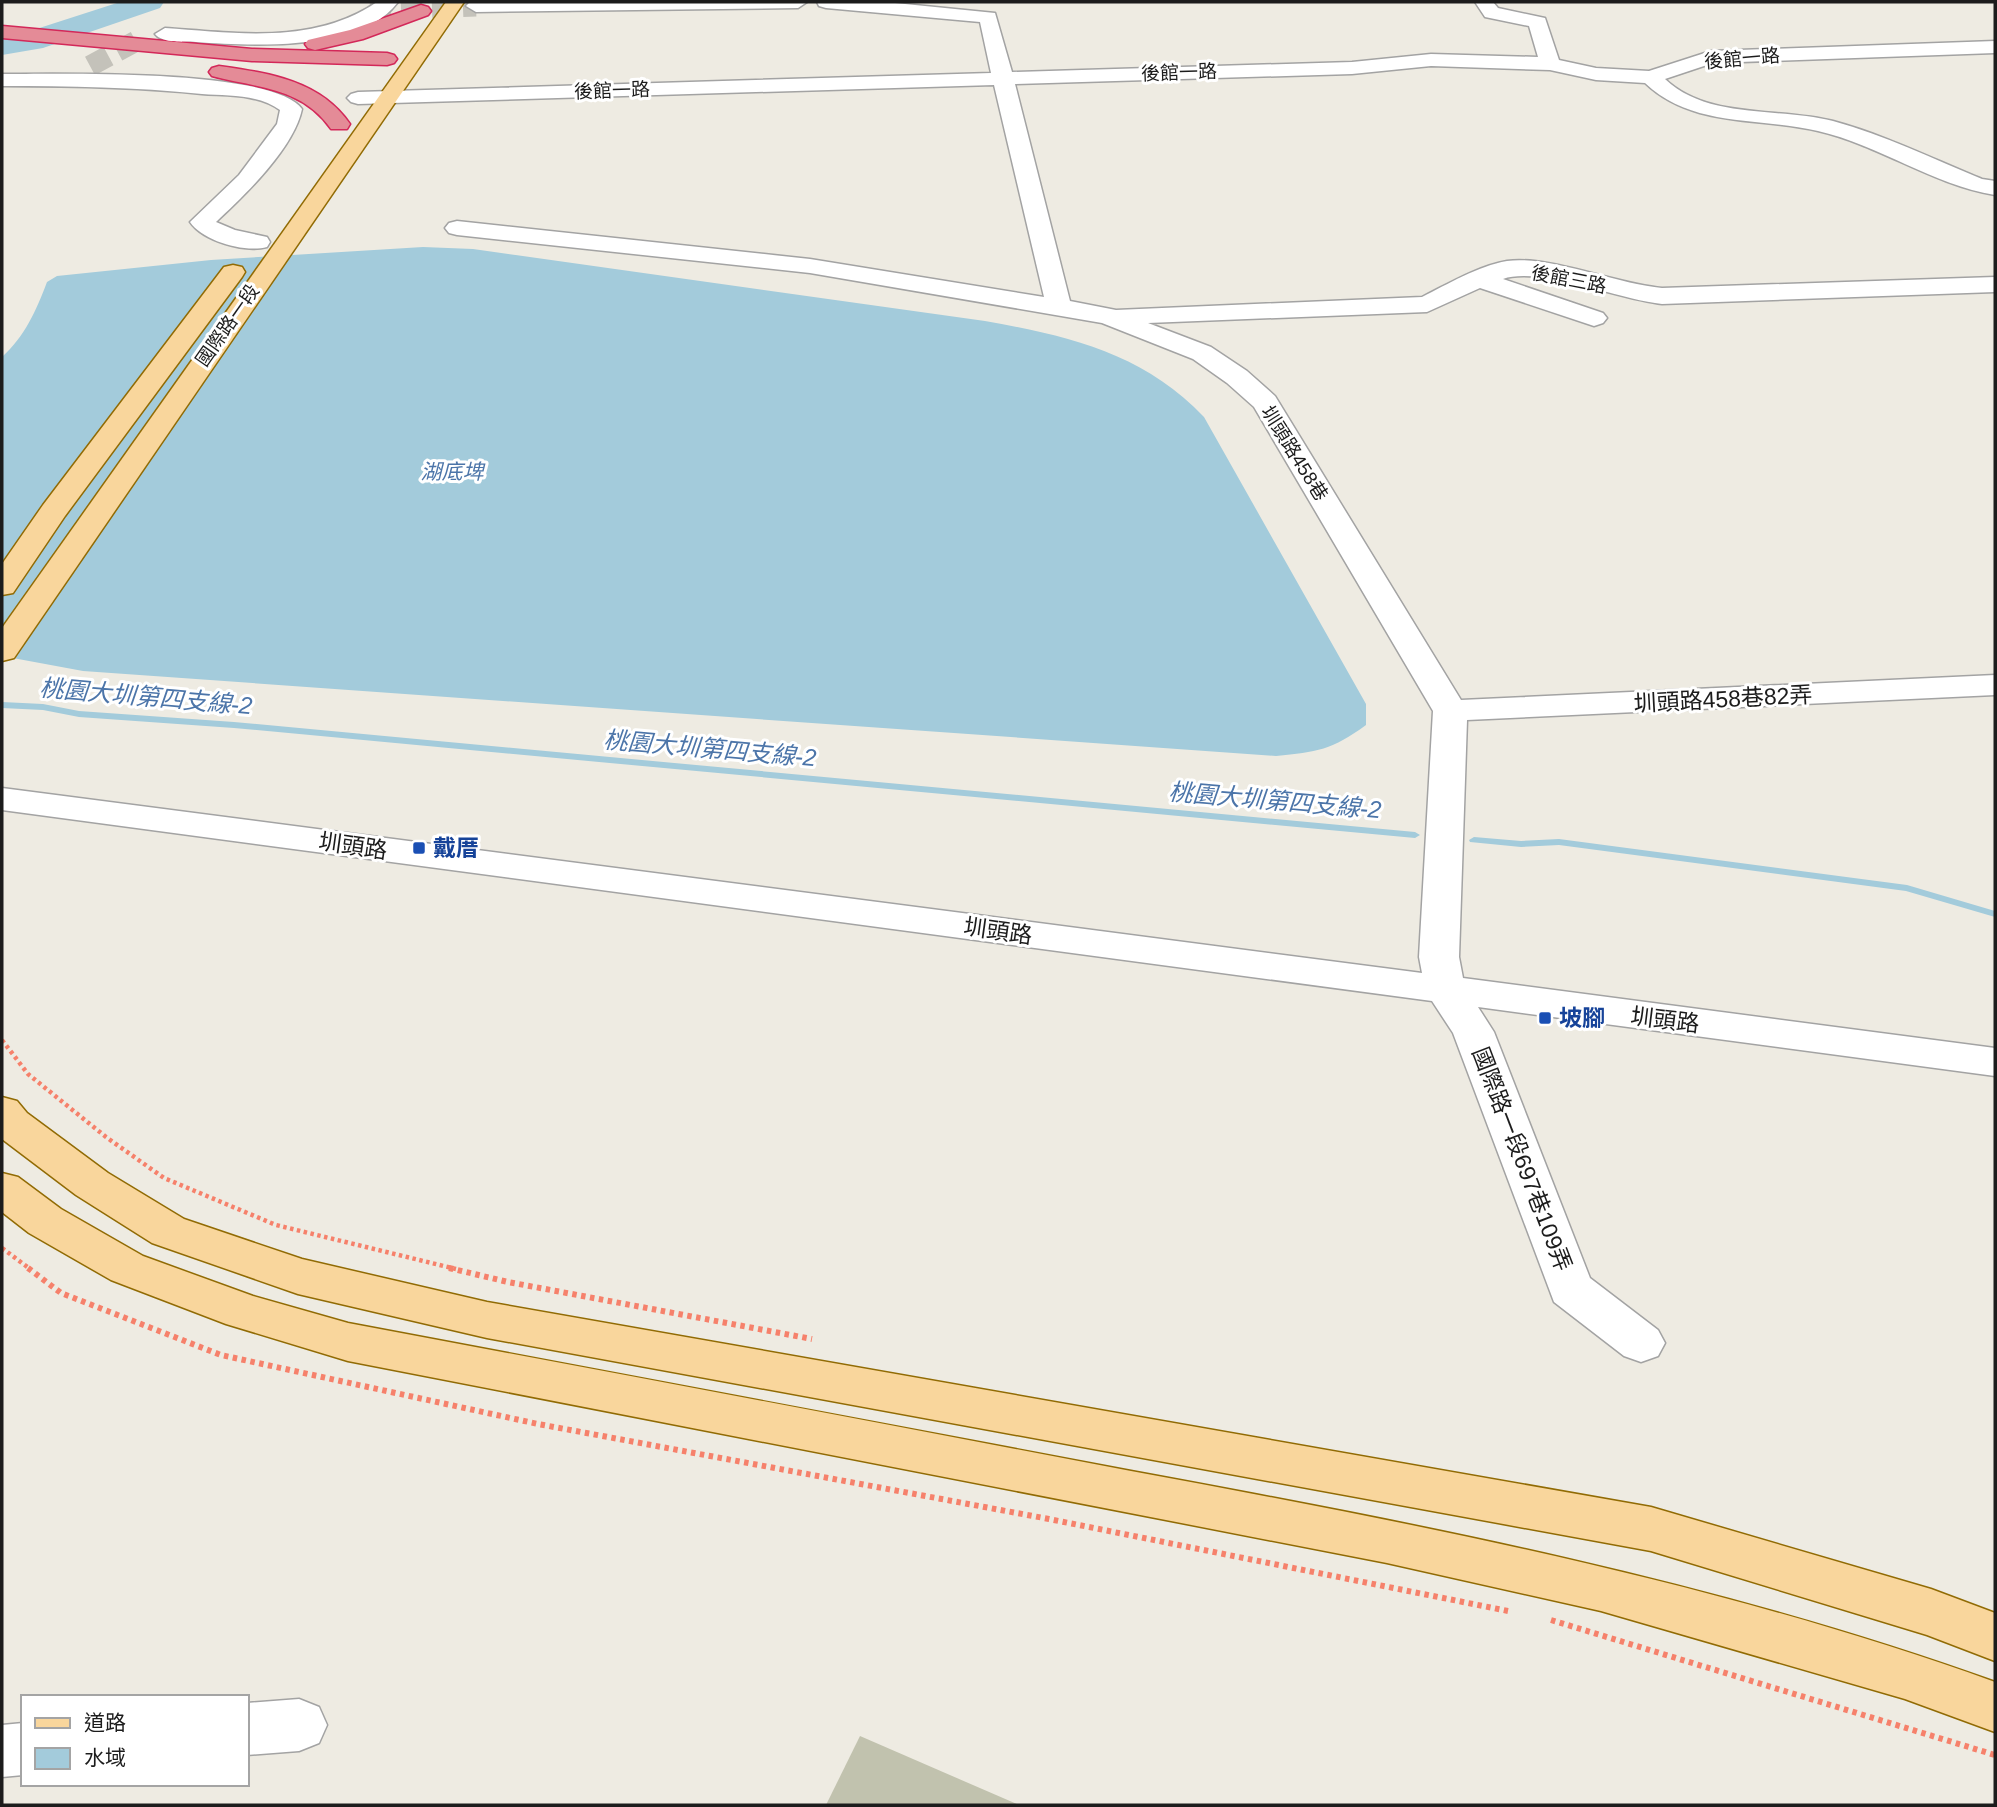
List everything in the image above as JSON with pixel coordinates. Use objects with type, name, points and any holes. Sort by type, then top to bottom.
[{"type":"highway","points":[[209,51],[292,48],[328,42],[379,28],[424,6]]},
{"type":"highway","points":[[2,32],[121,44],[321,58],[377,82]]},
{"type":"highway","points":[[2,49],[92,62],[308,74],[377,82]]},
{"type":"highway","points":[[183,67],[253,79],[304,94],[321,101],[339,124]]},
{"type":"main road","name":"國際路一段","points":[[324,146],[339,124],[377,82],[411,64],[455,2]]},
{"type":"main road","name":"國際路一段","points":[[2,651],[377,82],[424,6]]},
{"type":"main road","points":[[377,82],[411,64]]},
{"type":"main road","name":"國際路一段","points":[[2,586],[54,511],[263,233]]},
{"type":"main road","points":[[2,1112],[12,1124],[92,1185],[167,1231],[298,1276],[487,1320],[1651,1529],[1931,1614],[1995,1637]]},
{"type":"main road","points":[[2,1189],[44,1222],[127,1268],[243,1311],[348,1342],[1387,1541],[1588,1585],[1905,1674],[1995,1707]]},
{"type":"street","points":[[165,34],[262,39],[304,36],[345,28],[376,13],[389,2]]},
{"type":"street","points":[[476,6],[798,2]]},
{"type":"street","points":[[826,2],[988,17],[1005,77],[1059,307]]},
{"type":"street","points":[[1484,2],[1492,13],[1538,22],[1550,64]]},
{"type":"street","points":[[333,11],[370,10]]},
{"type":"street","points":[[142,38],[262,20]]},
{"type":"street","name":"後館一路","points":[[377,82],[1005,77],[1352,68],[1431,61],[1550,64],[1596,74],[1651,77],[1711,57],[1995,47]]},
{"type":"street","points":[[67,79],[92,62]]},
{"type":"street","points":[[1651,77],[1661,90],[1686,102],[1765,118],[1804,119],[1832,127],[1978,185],[1995,188]]},
{"type":"street","points":[[2,80],[122,80],[261,94],[286,103],[291,109],[288,124],[247,180],[202,222],[206,227],[236,238],[263,233]]},
{"type":"street","name":"圳頭路458巷","points":[[457,228],[810,266],[1059,307],[1108,316],[1202,353],[1237,377],[1265,402],[1450,711]]},
{"type":"street","name":"後館三路","points":[[1108,316],[1427,304],[1510,268],[1553,272],[1640,294],[1662,296],[1995,284]]},
{"type":"street","points":[[1481,280],[1594,318]]},
{"type":"street","name":"圳頭路458巷82弄","points":[[1450,711],[1995,685]]},
{"type":"street","points":[[1446,991],[1439,957],[1450,711]]},
{"type":"street","name":"圳頭路","points":[[2,799],[1995,1062]]},
{"type":"street","name":"國際路一段697巷109弄","points":[[1446,991],[1473,1032],[1572,1289],[1641,1343]]},
{"type":"street","points":[[2,1751],[21,1749]]},
{"type":"path","points":[[2,1040],[29,1074],[106,1137],[164,1178],[276,1226],[508,1282],[823,1340]]},
{"type":"path","points":[[2,1248],[61,1293],[221,1355],[538,1424],[1049,1519],[1516,1612]]},
{"type":"path","points":[[1543,1618],[1995,1755]]},
{"type":"shaded area","points":[[860,1736],[1019,1805],[826,1805]]},
{"type":"water","name":"湖底埤","points":[[423,247],[473,249],[985,321],[1075,341],[1130,362],[1181,395],[1204,417],[1366,704],[1366,725],[1333,745],[1303,753],[1276,756],[83,671],[2,656],[2,357],[29,322],[47,282],[57,276],[211,260]]},
{"type":"waterway","points":[[2,46],[32,41],[149,2]]},
{"type":"waterway","name":"桃園大圳第四支線-2","points":[[2,705],[1415,835]]},
{"type":"waterway","name":"桃園大圳第四支線-2","points":[[1474,840],[1521,844],[1559,842],[1907,888],[1995,914]]},
{"type":"tunnel","points":[[370,10],[476,6]]},
{"type":"tunnel","points":[[90,66],[142,38]]},
{"type":"place","name":"戴厝","points":[[419,848]]},
{"type":"place","name":"坡腳","points":[[1545,1018]]}]
